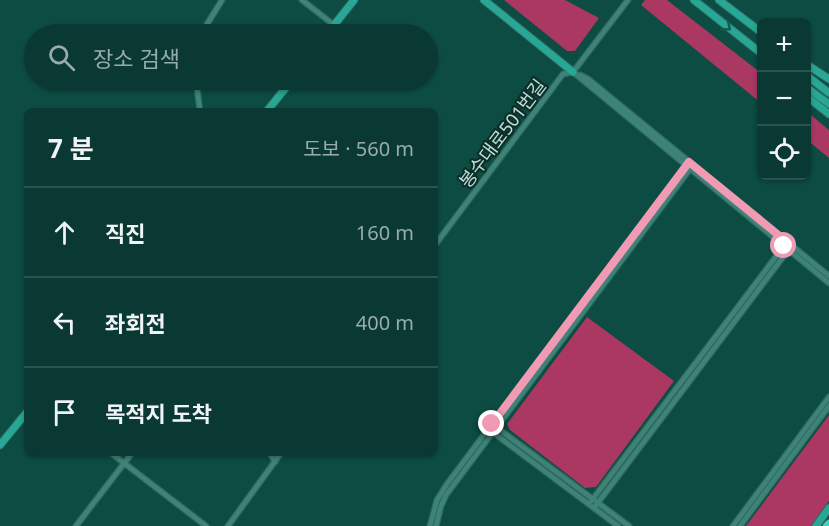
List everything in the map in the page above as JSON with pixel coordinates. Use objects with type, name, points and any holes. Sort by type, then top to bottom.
[{"type":"main road","points":[[335,24],[354,0]]},
{"type":"main road","points":[[484,0],[573,72]]},
{"type":"main road","points":[[694,0],[757,51]]},
{"type":"main road","points":[[719,0],[757,29]]},
{"type":"main road","points":[[811,67],[829,79]]},
{"type":"main road","points":[[811,78],[829,93]]},
{"type":"main road","points":[[269,108],[283,90]]},
{"type":"main road","points":[[811,90],[828,104]]},
{"type":"main road","points":[[811,99],[829,114]]},
{"type":"main road","points":[[0,445],[24,416]]},
{"type":"main road","points":[[816,526],[829,508]]},
{"type":"street","points":[[207,24],[222,0]]},
{"type":"street","points":[[302,0],[333,24]]},
{"type":"street","name":"봉수대로501번길","points":[[438,241],[563,74],[573,72],[628,0]]},
{"type":"street","points":[[573,72],[790,248],[829,276]]},
{"type":"street","points":[[197,90],[200,108]]},
{"type":"street","points":[[430,526],[436,500],[493,428],[690,165]]},
{"type":"street","points":[[590,501],[785,244]]},
{"type":"street","points":[[790,248],[829,283]]},
{"type":"street","points":[[596,505],[790,248]]},
{"type":"street","points":[[733,526],[829,397]]},
{"type":"street","points":[[740,526],[829,406]]},
{"type":"street","points":[[493,428],[590,501],[629,526]]},
{"type":"street","points":[[436,526],[446,495],[493,428]]},
{"type":"street","points":[[115,456],[206,526]]},
{"type":"street","points":[[76,526],[130,456]]},
{"type":"street","points":[[271,456],[274,462]]},
{"type":"street","points":[[228,526],[279,456]]},
{"type":"street","points":[[596,505],[618,526]]},
{"type":"shaded area","points":[[504,0],[565,0],[599,18],[575,51],[567,51]]},
{"type":"shaded area","points":[[645,0],[667,0],[757,70],[757,100],[641,5]]},
{"type":"shaded area","points":[[811,115],[829,130],[829,158],[811,143]]},
{"type":"shaded area","points":[[587,317],[674,381],[596,487],[585,488],[510,430],[507,424]]},
{"type":"shaded area","points":[[829,415],[829,501],[811,526],[746,526]]},
{"type":"route","points":[[492,424],[689,162],[787,242],[784,246]]}]
